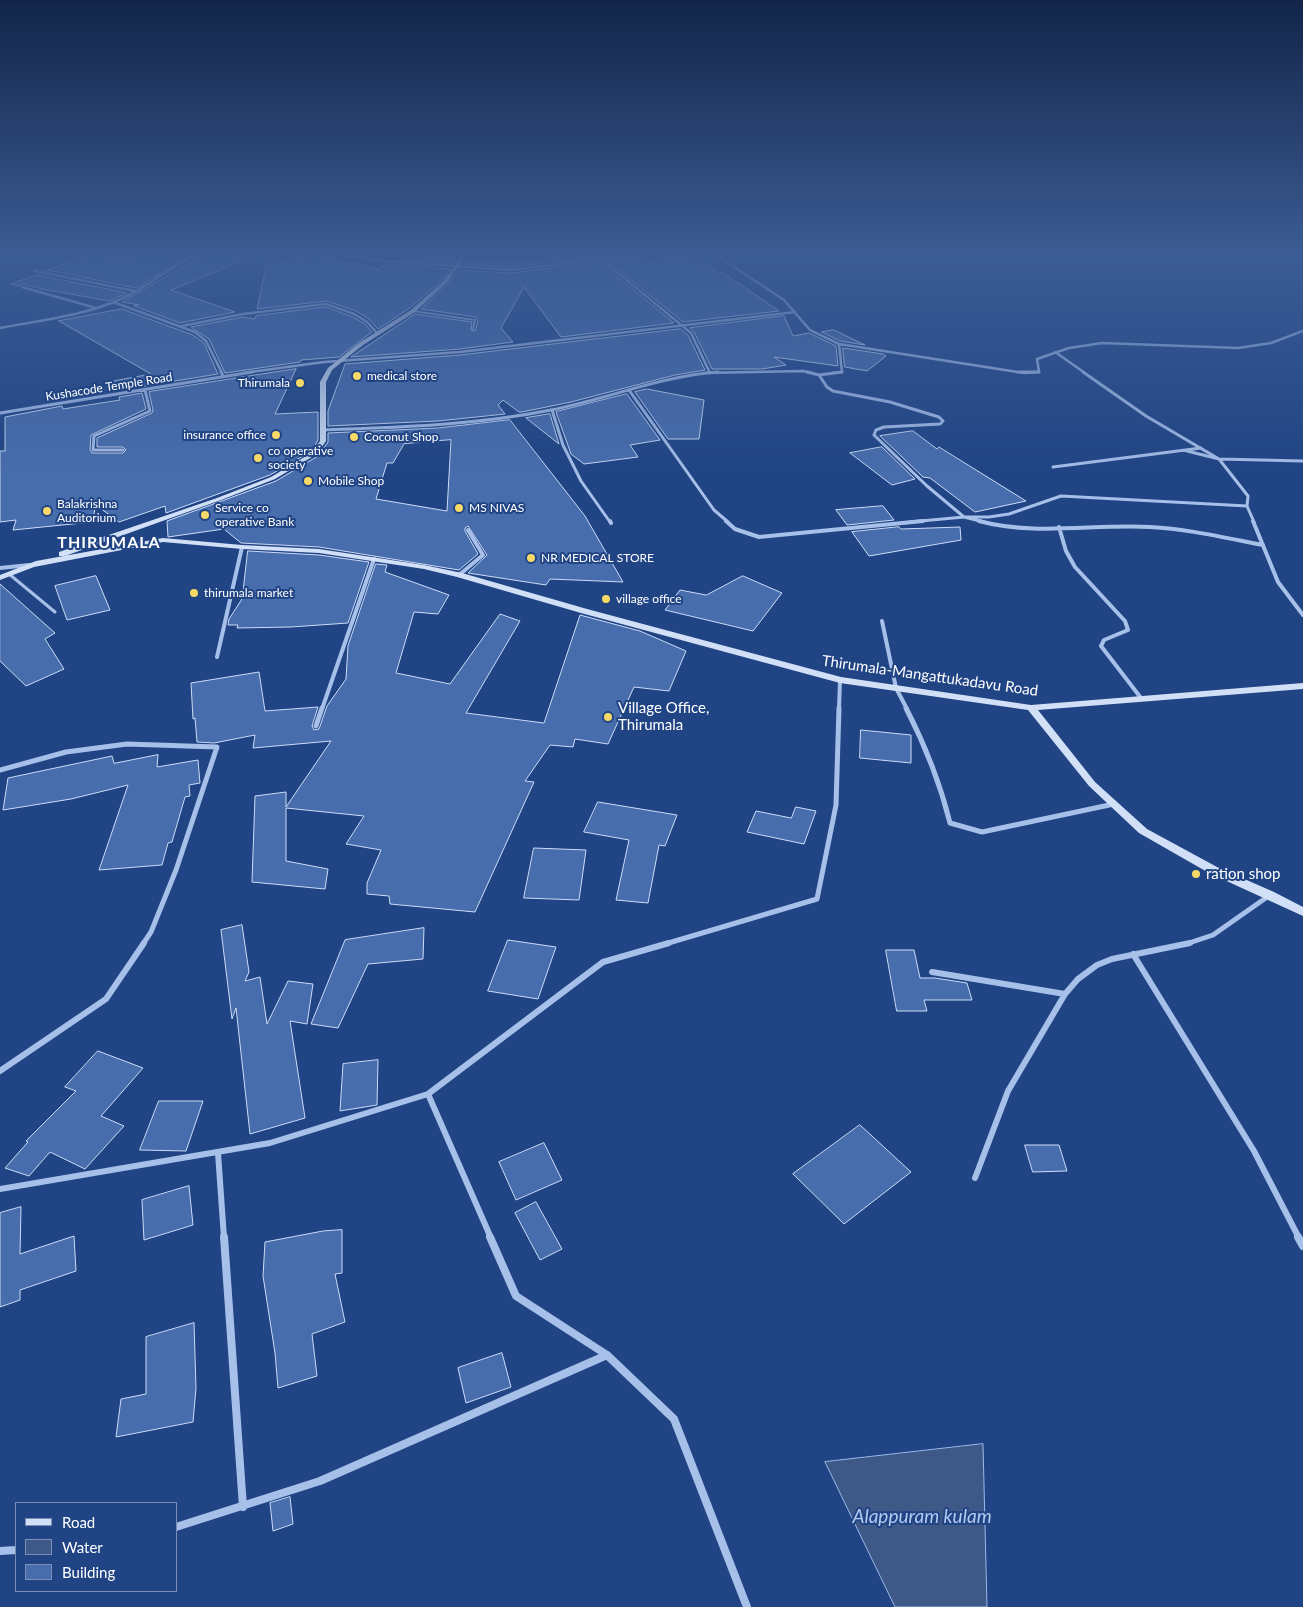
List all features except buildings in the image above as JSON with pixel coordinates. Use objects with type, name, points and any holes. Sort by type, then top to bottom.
[{"type":"main road","points":[[0,578],[30,565],[273,478],[315,453],[323,441],[323,382],[330,369],[384,329]]},
{"type":"main road","points":[[133,529],[145,536],[163,540]]},
{"type":"main road","name":"Thirumala-Mangattukadavu Road","points":[[30,565],[163,540],[242,547],[319,550],[424,567],[459,575],[840,680],[1031,708],[1303,686]]},
{"type":"main road","points":[[1031,708],[1092,784],[1143,831],[1213,870],[1303,912]]},
{"type":"street","points":[[188,329],[206,341],[223,376]]},
{"type":"street","points":[[374,329],[377,333]]},
{"type":"street","name":"Kushacode Temple Road","points":[[0,413],[223,376],[340,360],[460,352],[652,329]]},
{"type":"street","points":[[685,329],[691,333],[696,341],[710,373]]},
{"type":"street","points":[[809,329],[839,344],[1030,374],[1039,372],[1037,358],[1073,345],[1104,343],[1221,348],[1244,347],[1263,345],[1294,336],[1303,331]]},
{"type":"street","points":[[324,430],[450,425],[510,418],[552,410],[670,379],[710,373],[803,371],[820,375],[842,372],[839,344]]},
{"type":"street","points":[[1055,352],[1146,416],[1219,459],[1248,496],[1247,506],[1278,582],[1303,615]]},
{"type":"street","points":[[820,375],[827,387],[833,391],[890,402],[940,417],[942,421],[940,424],[884,427],[876,430],[874,435],[927,486],[964,517],[977,522],[1010,528],[1152,527],[1263,545]]},
{"type":"street","points":[[123,450],[93,450],[94,436],[150,411],[145,390]]},
{"type":"street","points":[[629,390],[714,510],[735,529],[745,534],[759,537],[964,517],[989,517],[1009,514],[1062,496],[1247,506]]},
{"type":"street","points":[[552,410],[562,445],[581,481],[611,523]]},
{"type":"street","points":[[1053,467],[1201,448]]},
{"type":"street","points":[[1184,451],[1219,459],[1303,461]]},
{"type":"street","points":[[1059,527],[1066,551],[1075,568],[1125,621],[1128,630],[1104,640],[1101,646],[1141,698]]},
{"type":"street","points":[[459,575],[483,555],[468,530]]},
{"type":"street","points":[[217,657],[242,547]]},
{"type":"street","points":[[316,726],[374,559]]},
{"type":"street","points":[[0,568],[30,565]]},
{"type":"street","points":[[882,621],[896,688],[920,735],[943,796],[950,822],[982,832],[1114,804]]},
{"type":"street","points":[[0,1189],[270,1143],[428,1094],[603,962],[817,899],[836,806],[840,680]]},
{"type":"street","points":[[0,770],[66,752],[127,744],[217,747],[176,870],[151,932],[106,998],[0,1071]]},
{"type":"street","points":[[975,1178],[1008,1091],[1065,994],[1078,979],[1097,965],[1112,959],[1179,946],[1213,935],[1270,895]]},
{"type":"street","points":[[1133,954],[1254,1151],[1303,1246]]},
{"type":"street","points":[[932,972],[1065,994]]},
{"type":"street","points":[[428,1094],[516,1296],[607,1355],[674,1419],[748,1607]]},
{"type":"street","points":[[218,1153],[243,1507]]},
{"type":"street","points":[[178,1526],[320,1481],[607,1355]]},
{"type":"street","points":[[0,1551],[15,1550]]},
{"type":"lane","points":[[9,574],[55,612]]},
{"type":"water","name":"Alappuram kulam","points":[[983,1444],[987,1607],[895,1607],[825,1462]]},
{"type":"place","name":"medical store","points":[[357,376]]},
{"type":"place","name":"Thirumala","points":[[300,383]]},
{"type":"place","name":"insurance office","points":[[276,435]]},
{"type":"place","name":"Coconut Shop","points":[[354,437]]},
{"type":"place","name":"co operative society","points":[[258,458]]},
{"type":"place","name":"Mobile Shop","points":[[308,481]]},
{"type":"place","name":"MS NIVAS","points":[[459,508]]},
{"type":"place","name":"Balakrishna Auditorium","points":[[47,511]]},
{"type":"place","name":"Service co operative Bank","points":[[205,515]]},
{"type":"place","name":"NR MEDICAL STORE","points":[[531,558]]},
{"type":"place","name":"thirumala market","points":[[194,593]]},
{"type":"place","name":"village office","points":[[606,599]]},
{"type":"place","name":"Village Office, Thirumala","points":[[608,717]]},
{"type":"place","name":"ration shop","points":[[1196,874]]},
{"type":"district","name":"THIRUMALA","points":[[109,543]]}]
